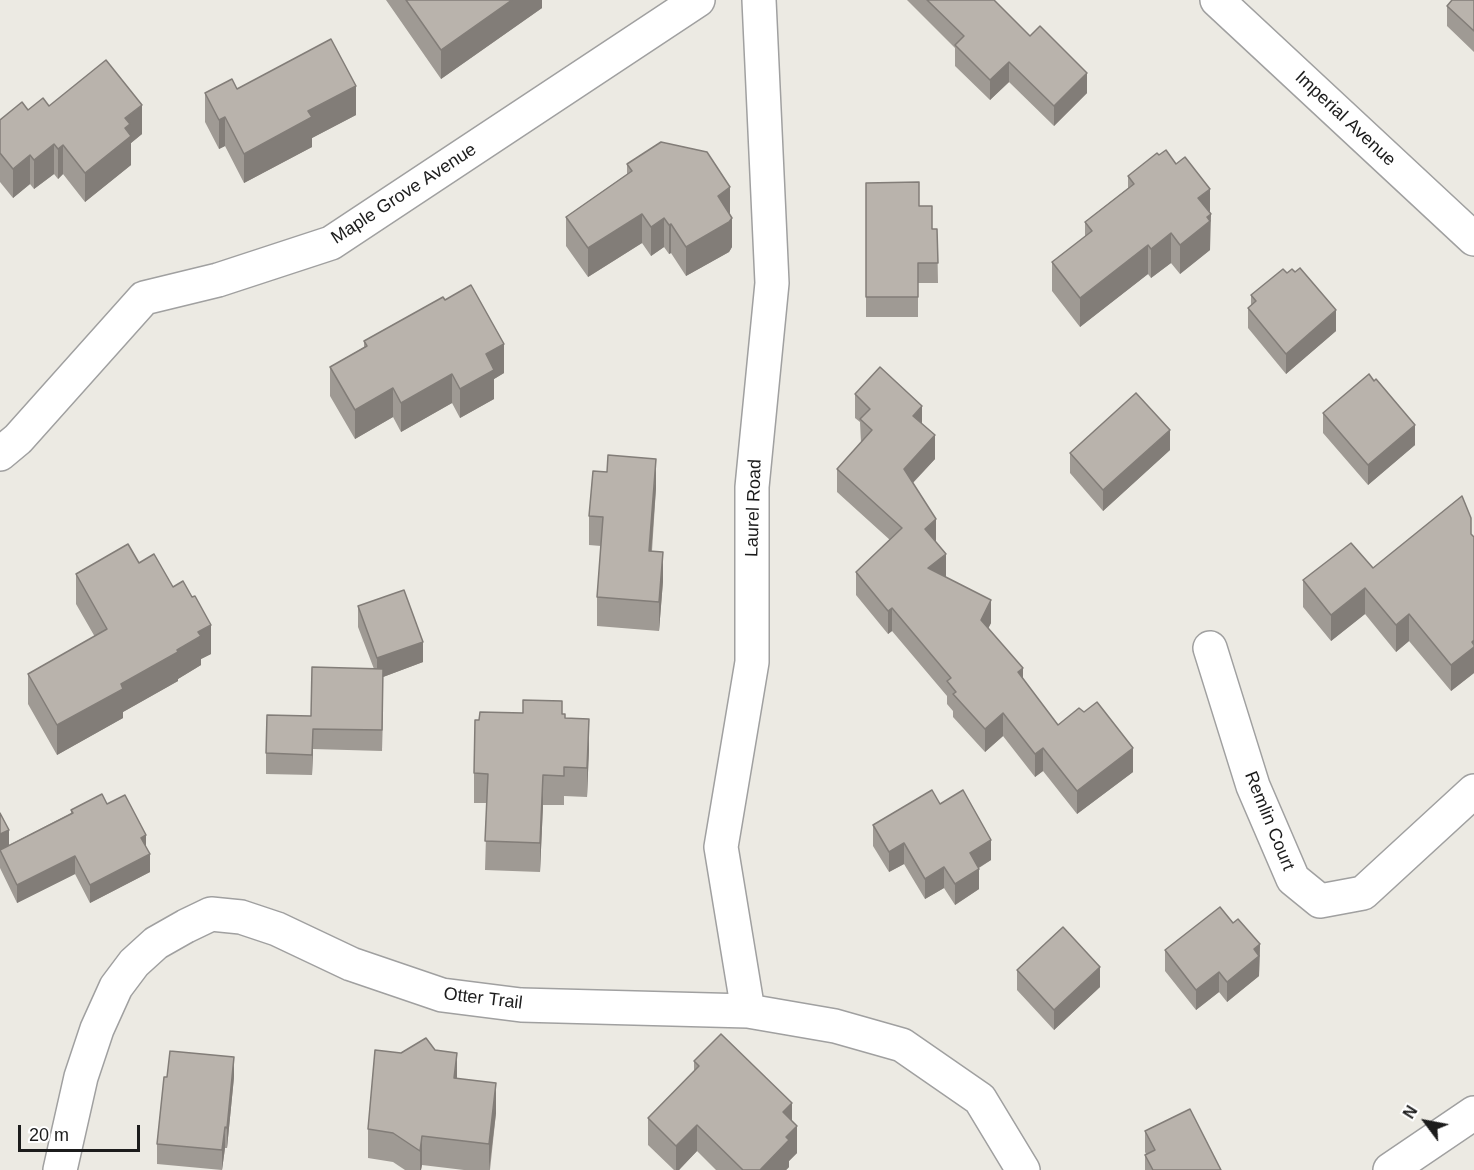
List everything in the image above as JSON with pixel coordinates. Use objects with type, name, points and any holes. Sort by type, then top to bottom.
[{"type":"street","name":"Maple Grove Avenue","points":[[0,454],[18,439],[144,298],[218,280],[331,243],[698,0]]},
{"type":"street","name":"Laurel Road","points":[[748,1011],[721,847],[752,662],[752,488],[772,283],[759,0]]},
{"type":"street","name":"Imperial Avenue","points":[[1216,0],[1474,239]]},
{"type":"street","name":"Remlin Court","points":[[1210,648],[1253,786],[1284,859],[1293,879],[1320,900],[1363,893],[1474,791]]},
{"type":"street","name":"Otter Trail","points":[[60,1170],[81,1077],[97,1029],[116,987],[134,963],[156,943],[211,915],[241,917],[277,929],[351,964],[441,996],[521,1005],[748,1011],[835,1026],[902,1045],[980,1099],[1023,1170]]},
{"type":"street","points":[[1390,1170],[1474,1113]]},
{"type":"building","points":[[406,0],[512,0],[441,50]]},
{"type":"building","points":[[927,0],[994,0],[1030,36],[1040,26],[1087,73],[1054,106],[1009,62],[990,80],[955,45],[964,36]]},
{"type":"building","points":[[1452,0],[1474,0],[1474,31],[1447,6]]},
{"type":"building","points":[[331,39],[356,86],[308,111],[312,117],[244,154],[225,117],[219,120],[205,93],[232,79],[237,89]]},
{"type":"building","points":[[106,60],[142,105],[125,118],[130,124],[125,128],[131,136],[85,173],[63,145],[58,149],[54,144],[34,160],[30,155],[13,169],[0,153],[0,120],[22,102],[28,110],[43,98],[49,106]]},
{"type":"building","points":[[661,142],[707,152],[730,187],[718,196],[732,218],[686,247],[671,224],[669,225],[664,218],[651,227],[642,214],[588,248],[566,217],[632,171],[627,164]]},
{"type":"building","points":[[1166,150],[1176,164],[1185,157],[1210,189],[1198,198],[1211,214],[1207,217],[1210,221],[1180,245],[1171,233],[1151,249],[1148,245],[1080,298],[1052,262],[1092,231],[1085,222],[1134,184],[1128,176],[1157,153],[1159,155]]},
{"type":"building","points":[[919,182],[919,206],[932,206],[932,229],[937,229],[938,263],[918,263],[918,297],[866,297],[866,183]]},
{"type":"building","points":[[1300,268],[1336,310],[1286,354],[1248,308],[1256,301],[1251,295],[1283,269],[1287,273],[1292,269],[1295,272]]},
{"type":"building","points":[[471,285],[504,344],[486,354],[494,370],[460,389],[452,374],[401,403],[393,388],[355,410],[330,367],[367,346],[364,341],[443,297],[445,300]]},
{"type":"building","points":[[880,367],[922,406],[913,416],[935,435],[904,469],[936,519],[925,529],[946,554],[928,568],[991,600],[981,620],[1023,668],[1018,672],[1058,725],[1079,708],[1084,712],[1097,702],[1133,748],[1077,791],[1043,748],[1035,754],[1003,713],[985,729],[953,694],[956,692],[947,681],[951,678],[892,608],[888,611],[856,572],[902,528],[837,469],[872,430],[860,419],[870,409],[855,394]]},
{"type":"building","points":[[1369,374],[1374,381],[1376,379],[1415,425],[1368,465],[1323,413]]},
{"type":"building","points":[[1136,393],[1170,430],[1103,490],[1070,453]]},
{"type":"building","points":[[608,455],[656,459],[649,551],[663,552],[659,602],[597,597],[603,517],[589,516],[593,471],[607,472]]},
{"type":"building","points":[[1462,496],[1471,518],[1471,534],[1474,537],[1474,640],[1472,642],[1474,647],[1451,665],[1409,614],[1396,625],[1365,588],[1331,615],[1303,580],[1351,543],[1373,568]]},
{"type":"building","points":[[128,544],[139,563],[154,554],[173,587],[183,581],[192,597],[195,596],[211,625],[198,632],[201,636],[177,650],[178,652],[121,684],[123,689],[57,725],[28,674],[107,629],[76,574]]},
{"type":"building","points":[[404,590],[423,642],[377,658],[358,606]]},
{"type":"building","points":[[312,667],[383,669],[382,730],[313,729],[312,755],[266,753],[267,715],[311,716]]},
{"type":"building","points":[[523,700],[562,701],[562,714],[565,714],[565,718],[589,719],[587,768],[564,767],[564,776],[543,775],[540,843],[485,841],[488,774],[474,773],[475,720],[479,720],[480,712],[523,713]]},
{"type":"building","points":[[932,790],[940,804],[963,790],[991,840],[970,853],[979,869],[955,884],[944,867],[925,879],[904,843],[889,852],[873,825]]},
{"type":"building","points":[[102,794],[107,804],[125,795],[146,835],[141,838],[150,854],[90,885],[75,856],[17,885],[0,850],[73,813],[71,810]]},
{"type":"building","points":[[0,813],[9,830],[0,834]]},
{"type":"building","points":[[1220,907],[1233,923],[1238,919],[1260,944],[1254,949],[1259,956],[1227,982],[1219,972],[1196,990],[1165,950]]},
{"type":"building","points":[[1063,927],[1100,967],[1054,1010],[1017,970]]},
{"type":"building","points":[[721,1034],[792,1103],[783,1112],[797,1126],[786,1137],[789,1140],[760,1170],[743,1170],[697,1125],[676,1146],[648,1118],[699,1066],[694,1061]]},
{"type":"building","points":[[426,1038],[435,1050],[457,1053],[454,1078],[496,1083],[489,1144],[422,1136],[420,1151],[393,1133],[368,1129],[375,1050],[401,1053]]},
{"type":"building","points":[[170,1051],[234,1057],[227,1128],[225,1127],[222,1150],[157,1144],[164,1077],[167,1077]]},
{"type":"building","points":[[1190,1109],[1221,1170],[1153,1170],[1145,1155],[1155,1150],[1145,1131]]}]
